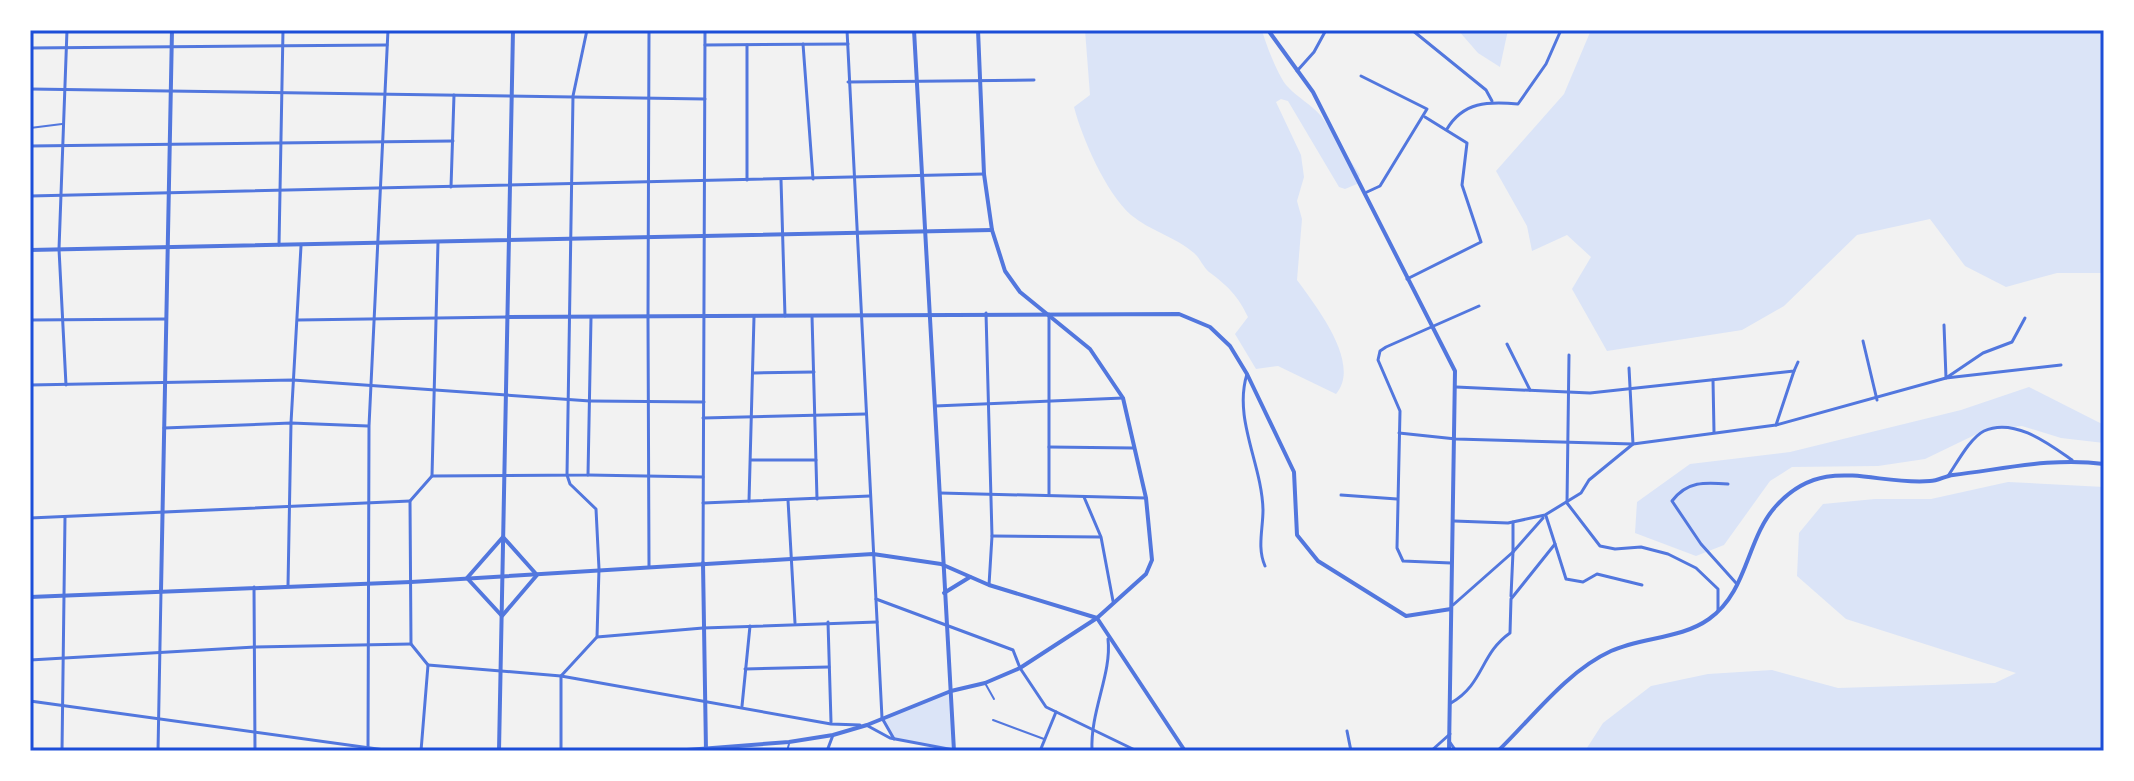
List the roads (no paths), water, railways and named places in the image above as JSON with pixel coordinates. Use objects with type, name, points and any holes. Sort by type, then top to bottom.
[{"type":"street","points":[[66,385],[59,249],[67,30]]},
{"type":"street","points":[[158,751],[172,30]]},
{"type":"street","points":[[279,245],[283,30]]},
{"type":"street","points":[[368,749],[369,426],[378,188],[388,30]]},
{"type":"street","points":[[499,751],[513,30]]},
{"type":"street","points":[[561,751],[561,676],[597,637],[599,569],[596,509],[570,484],[567,475],[573,96],[587,30]]},
{"type":"street","points":[[649,30],[649,566]]},
{"type":"street","points":[[705,30],[703,628],[706,749]]},
{"type":"street","points":[[847,30],[882,718],[894,739]]},
{"type":"street","points":[[428,665],[561,676],[705,699],[831,724],[867,725],[894,739],[956,750],[941,564],[940,493],[914,30]]},
{"type":"street","points":[[674,751],[789,742],[833,735],[867,725],[951,691],[985,683],[1020,668],[1097,618],[1146,574],[1152,560],[1146,498],[1137,448],[1123,398],[1090,349],[1020,292],[1005,271],[992,230],[984,174],[978,30]]},
{"type":"street","points":[[1268,30],[1313,92],[1367,192],[1407,279],[1455,371],[1449,751]]},
{"type":"street","points":[[1297,71],[1314,52],[1326,30]]},
{"type":"street","points":[[1412,30],[1486,90],[1493,102]]},
{"type":"street","points":[[1447,129],[1456,115],[1474,105],[1493,102],[1518,104],[1546,64],[1561,30]]},
{"type":"street","points":[[803,44],[813,179]]},
{"type":"street","points":[[705,45],[848,44]]},
{"type":"street","points":[[30,48],[387,45]]},
{"type":"street","points":[[747,45],[747,180]]},
{"type":"street","points":[[1361,76],[1427,109],[1425,117],[1380,186],[1367,192]]},
{"type":"street","points":[[848,82],[1034,80]]},
{"type":"street","points":[[30,89],[705,99]]},
{"type":"street","points":[[451,187],[454,94]]},
{"type":"street","points":[[1407,279],[1481,242],[1462,185],[1467,143],[1425,117]]},
{"type":"street","points":[[30,146],[453,141]]},
{"type":"street","points":[[30,196],[984,174]]},
{"type":"street","points":[[781,180],[785,316]]},
{"type":"street","points":[[30,250],[992,230]]},
{"type":"street","points":[[421,751],[428,665],[411,644],[410,501],[432,476],[433,320],[438,241]]},
{"type":"street","points":[[288,586],[291,423],[301,244]]},
{"type":"street","points":[[1451,563],[1403,561],[1397,548],[1400,411],[1378,360],[1380,351],[1479,306]]},
{"type":"street","points":[[986,313],[992,536],[989,585]]},
{"type":"street","points":[[1049,314],[1049,496]]},
{"type":"street","points":[[297,320],[1179,314],[1210,327],[1230,346],[1247,374],[1294,472],[1297,535],[1318,561],[1406,616],[1451,608],[1513,552],[1545,515]]},
{"type":"street","points":[[749,501],[754,316]]},
{"type":"street","points":[[812,316],[817,499]]},
{"type":"street","points":[[588,475],[591,317]]},
{"type":"street","points":[[1946,378],[1983,353],[2012,342],[2025,318]]},
{"type":"street","points":[[30,320],[166,319]]},
{"type":"street","points":[[1944,325],[1946,378]]},
{"type":"street","points":[[1863,341],[1877,400]]},
{"type":"street","points":[[1507,344],[1530,390]]},
{"type":"street","points":[[1569,355],[1567,503],[1600,546],[1615,549],[1641,547],[1668,554],[1696,568],[1718,589],[1718,611]]},
{"type":"street","points":[[1776,425],[1798,362]]},
{"type":"street","points":[[1399,433],[1456,439],[1633,444],[1776,425],[1877,400],[1946,378],[2061,365]]},
{"type":"street","points":[[1451,521],[1513,522],[1545,515],[1567,503],[1633,444],[1633,390],[1629,368]]},
{"type":"street","points":[[1456,387],[1568,393],[1633,390],[1794,371]]},
{"type":"street","points":[[754,373],[814,372]]},
{"type":"street","points":[[1247,374],[1241,392],[1242,409],[1262,501],[1261,543],[1265,566]]},
{"type":"street","points":[[30,385],[293,380],[371,383],[568,402],[704,402]]},
{"type":"street","points":[[1713,380],[1713,434]]},
{"type":"street","points":[[935,406],[1123,398]]},
{"type":"street","points":[[703,418],[866,414]]},
{"type":"street","points":[[164,428],[291,423],[369,426]]},
{"type":"street","points":[[1948,476],[1981,432],[1993,429],[2009,427],[2030,435],[2072,460]]},
{"type":"street","points":[[1049,447],[1137,448]]},
{"type":"street","points":[[751,460],[816,460]]},
{"type":"street","points":[[1498,751],[1585,665],[1630,644],[1691,628],[1718,611],[1738,585],[1760,525],[1792,490],[1843,475],[1920,482],[2072,460],[2104,464]]},
{"type":"street","points":[[432,476],[703,477]]},
{"type":"street","points":[[1728,484],[1705,482],[1682,487],[1672,501],[1701,544],[1738,585]]},
{"type":"street","points":[[940,493],[1146,498]]},
{"type":"street","points":[[1341,495],[1397,499]]},
{"type":"street","points":[[703,503],[870,496]]},
{"type":"street","points":[[1084,497],[1101,537],[1113,601]]},
{"type":"street","points":[[788,500],[795,623]]},
{"type":"street","points":[[30,518],[410,501]]},
{"type":"street","points":[[1545,515],[1566,579],[1583,582],[1597,574],[1642,585]]},
{"type":"street","points":[[62,751],[65,517]]},
{"type":"street","points":[[1451,703],[1468,693],[1496,643],[1510,633],[1513,522]]},
{"type":"street","points":[[992,536],[1101,537]]},
{"type":"street","points":[[503,537],[537,575]]},
{"type":"street","points":[[467,578],[503,537]]},
{"type":"street","points":[[1511,599],[1555,544]]},
{"type":"street","points":[[30,597],[411,582],[873,554],[941,564],[989,585],[1097,618],[1185,751]]},
{"type":"street","points":[[502,616],[537,575]]},
{"type":"street","points":[[944,593],[972,576]]},
{"type":"street","points":[[467,578],[502,616]]},
{"type":"street","points":[[254,587],[255,751]]},
{"type":"street","points":[[876,599],[948,623],[1013,650],[1020,668],[1046,707],[1091,726],[1137,751]]},
{"type":"street","points":[[828,622],[831,724]]},
{"type":"street","points":[[597,637],[750,625],[877,622]]},
{"type":"street","points":[[742,706],[750,625]]},
{"type":"street","points":[[1092,751],[1091,726],[1110,650],[1108,635]]},
{"type":"street","points":[[30,660],[255,647],[411,644]]},
{"type":"street","points":[[745,669],[831,667]]},
{"type":"street","points":[[30,701],[392,751]]},
{"type":"street","points":[[1040,751],[1056,712]]},
{"type":"street","points":[[1347,731],[1351,751]]},
{"type":"street","points":[[1431,751],[1450,734]]},
{"type":"street","points":[[827,751],[833,735]]},
{"type":"street","points":[[1449,741],[1456,751]]},
{"type":"street","points":[[758,751],[760,744]]},
{"type":"lane","points":[[30,128],[62,124]]},
{"type":"lane","points":[[985,683],[994,699]]},
{"type":"lane","points":[[993,720],[1045,739]]},
{"type":"lane","points":[[787,751],[789,742]]}]
